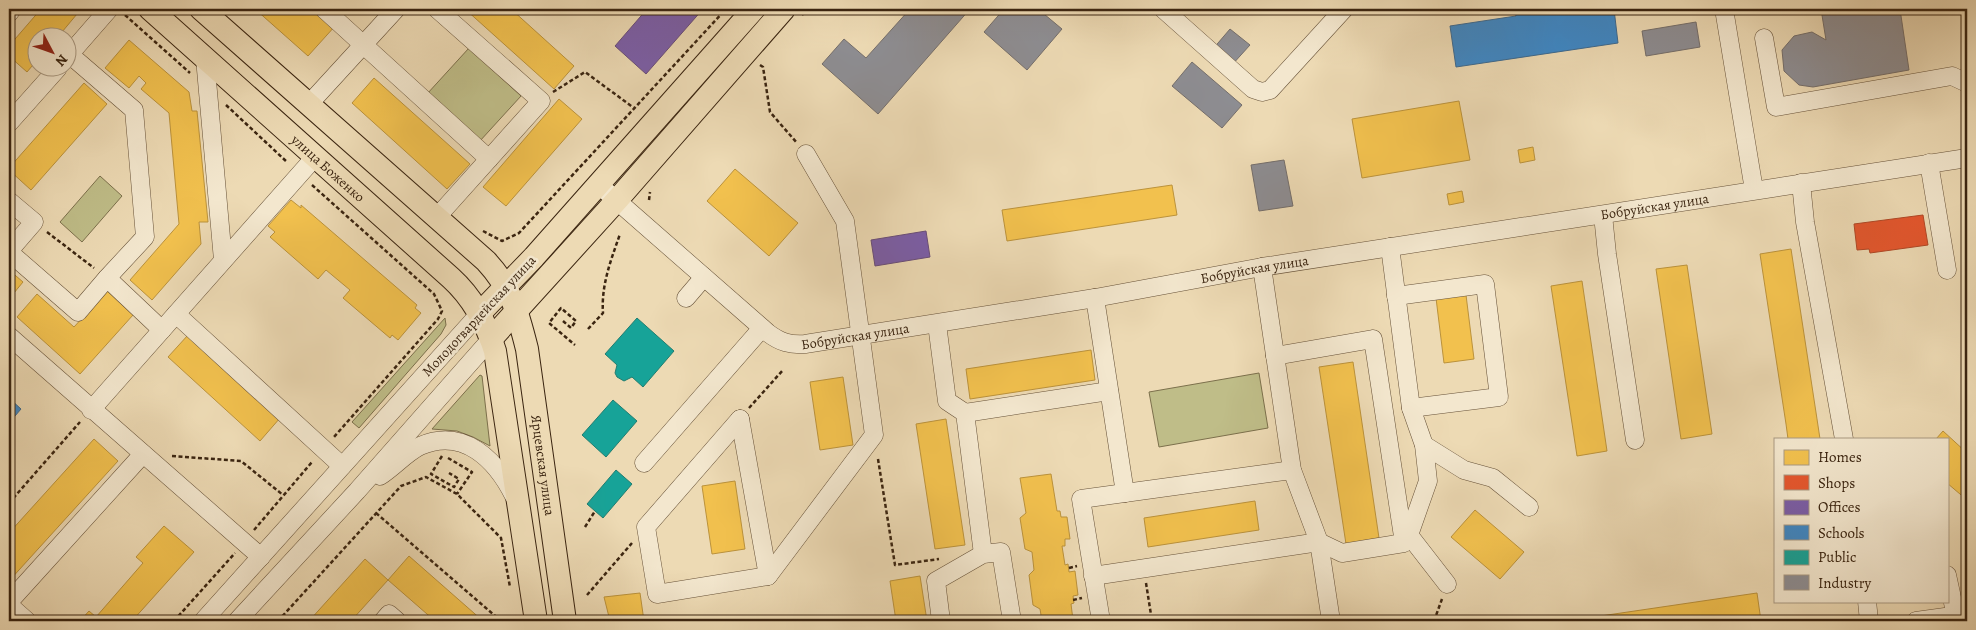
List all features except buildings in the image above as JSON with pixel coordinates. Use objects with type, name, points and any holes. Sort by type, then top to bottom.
[{"type":"main road","name":"улица Боженко","points":[[150,9],[462,288],[480,313],[491,339]]},
{"type":"main road","points":[[201,9],[486,261],[497,273],[518,310]]},
{"type":"main road","name":"Молодогвардейская улица","points":[[480,313],[506,288],[599,185],[754,9]]},
{"type":"main road","name":"Молодогвардейская улица","points":[[491,339],[617,200],[784,9]]},
{"type":"main road","name":"Ярцевская улица","points":[[518,310],[530,368],[565,621]]},
{"type":"main road","points":[[491,339],[501,387],[536,621]]},
{"type":"street","points":[[9,13],[12,9]]},
{"type":"street","points":[[324,9],[489,159]]},
{"type":"street","points":[[309,104],[396,9]]},
{"type":"street","points":[[437,9],[541,101],[437,217]]},
{"type":"street","points":[[1163,9],[1253,89],[1262,92],[1270,90],[1344,9]]},
{"type":"street","points":[[1724,9],[1754,190]]},
{"type":"street","points":[[78,46],[116,11]]},
{"type":"street","points":[[1764,38],[1776,107],[1952,76],[1967,83]]},
{"type":"street","points":[[205,58],[223,260]]},
{"type":"street","points":[[9,201],[34,222],[9,251],[78,312],[145,236],[134,110],[78,63]]},
{"type":"street","points":[[11,116],[48,78]]},
{"type":"street","points":[[740,419],[646,527],[657,594],[768,576],[874,435],[845,221],[806,154]]},
{"type":"street","points":[[91,410],[315,157]]},
{"type":"street","name":"Бобруйская улица","points":[[599,185],[762,328],[778,341],[790,345],[861,336],[1095,298],[1262,267],[1967,158]]},
{"type":"street","points":[[1929,163],[1947,270]]},
{"type":"street","points":[[1800,184],[1805,222],[1846,437]]},
{"type":"street","points":[[1604,215],[1607,254],[1635,440]]},
{"type":"street","points":[[1390,247],[1411,408],[1424,445],[1428,481],[1409,535],[1447,584]]},
{"type":"street","points":[[1262,267],[1292,470],[1319,542],[1331,621]]},
{"type":"street","points":[[686,298],[704,277]]},
{"type":"street","points":[[107,278],[162,330]]},
{"type":"street","points":[[1396,296],[1485,284],[1499,397],[1411,408]]},
{"type":"street","points":[[1095,298],[1125,493]]},
{"type":"street","name":"Молодогвардейская улица","points":[[203,621],[480,313]]},
{"type":"street","points":[[176,314],[342,466]]},
{"type":"street","points":[[937,324],[948,401],[965,413],[1108,391]]},
{"type":"street","points":[[644,463],[762,328]]},
{"type":"street","points":[[9,336],[91,410],[261,557]]},
{"type":"street","name":"Молодогвардейская улица","points":[[237,621],[357,491],[491,339]]},
{"type":"street","points":[[1093,576],[1319,542],[1342,553],[1404,543],[1373,339],[1275,356]]},
{"type":"street","points":[[965,413],[983,554]]},
{"type":"street","points":[[740,419],[768,576]]},
{"type":"street","points":[[357,491],[418,447],[434,441],[448,440],[473,448],[493,462],[517,502]]},
{"type":"street","points":[[1424,445],[1464,470],[1493,478],[1529,507]]},
{"type":"street","points":[[26,621],[9,604],[143,454]]},
{"type":"street","points":[[1101,621],[1081,500],[1292,470]]},
{"type":"street","points":[[941,621],[936,581],[983,554],[1001,552],[1012,621]]},
{"type":"street","points":[[1916,621],[1960,617],[1948,578]]},
{"type":"street","points":[[1867,602],[1869,621]]},
{"type":"street","points":[[383,621],[389,614],[397,621]]},
{"type":"path","points":[[502,241],[519,234],[726,9]]},
{"type":"path","points":[[116,11],[207,87],[300,174],[434,294],[442,311],[438,319],[174,621]]},
{"type":"path","points":[[759,64],[763,67],[770,112],[806,154]]},
{"type":"path","points":[[541,101],[564,84],[585,72],[634,108]]},
{"type":"path","points":[[34,222],[107,278]]},
{"type":"path","points":[[588,329],[602,312],[602,296],[607,274],[620,234]]},
{"type":"path","points":[[563,321],[570,328],[576,321],[561,308],[549,323],[575,345]]},
{"type":"path","points":[[740,419],[783,370]]},
{"type":"path","points":[[9,503],[91,410]]},
{"type":"path","points":[[874,435],[895,565],[944,558]]},
{"type":"path","points":[[143,454],[241,461],[283,495]]},
{"type":"path","points":[[449,473],[459,479],[454,487],[432,474],[443,455],[472,472],[457,494]]},
{"type":"path","points":[[278,621],[401,486],[426,477],[457,494],[501,538],[511,593]]},
{"type":"path","points":[[585,526],[595,511]]},
{"type":"path","points":[[376,513],[501,621]]},
{"type":"path","points":[[587,595],[646,527]]},
{"type":"path","points":[[1069,568],[1074,567]]},
{"type":"path","points":[[1144,568],[1152,621]]},
{"type":"path","points":[[1434,621],[1447,584]]},
{"type":"path","points":[[1074,600],[1080,599]]},
{"type":"shaded area","points":[[469,48],[521,96],[479,142],[427,94]]},
{"type":"shaded area","points":[[100,176],[122,196],[82,242],[60,222]]},
{"type":"shaded area","points":[[445,318],[446,325],[441,334],[359,428],[352,422]]},
{"type":"shaded area","points":[[1259,373],[1268,428],[1159,447],[1149,392]]},
{"type":"shaded area","points":[[480,375],[482,376],[490,446],[457,431],[432,429]]}]
